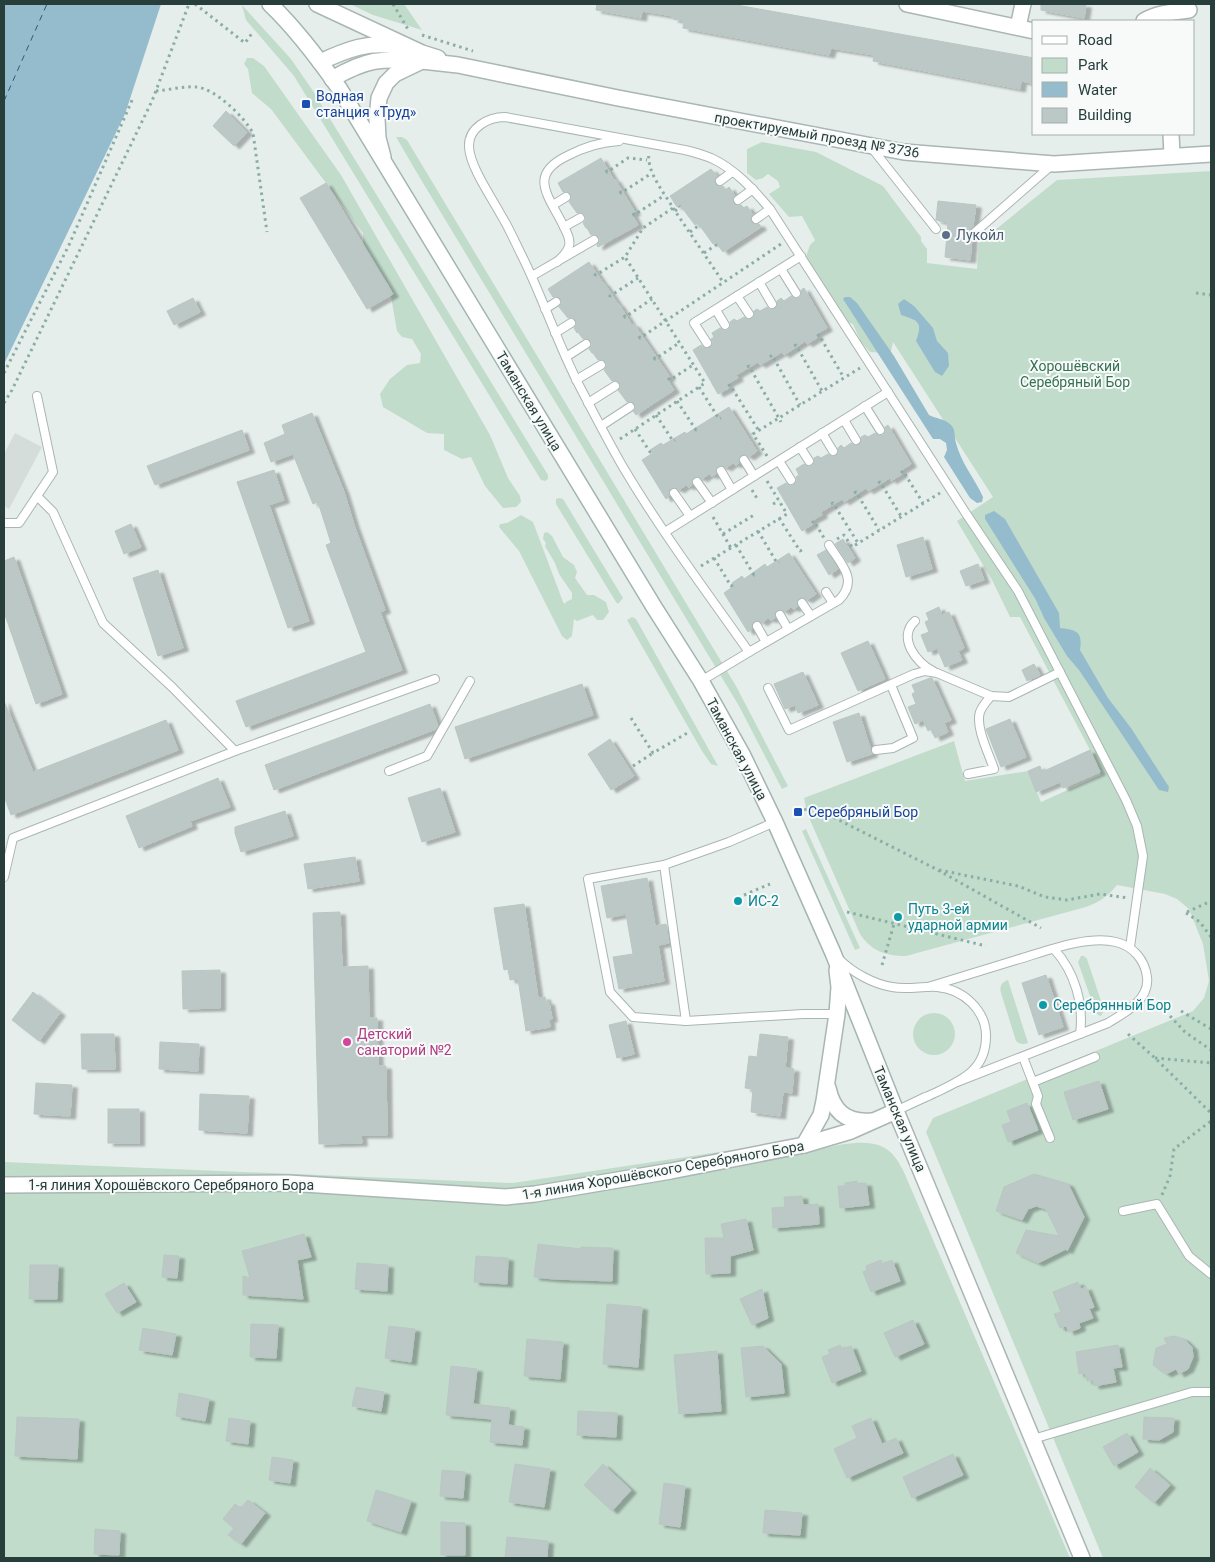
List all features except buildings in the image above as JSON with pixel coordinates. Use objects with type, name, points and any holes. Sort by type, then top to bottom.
[{"type":"street","name":"Таманская улица","points":[[270,4],[292,27],[320,62],[385,163],[654,607],[701,681],[743,756],[775,822],[833,953],[896,1111],[1082,1558]]},
{"type":"street","points":[[317,4],[422,57]]},
{"type":"street","points":[[907,4],[1032,30]]},
{"type":"street","points":[[1018,27],[1022,4]]},
{"type":"street","points":[[1146,20],[1170,12],[1188,12]]},
{"type":"street","points":[[320,62],[341,52],[364,45],[384,44],[422,57]]},
{"type":"street","points":[[332,79],[352,67],[370,62],[383,59],[422,57]]},
{"type":"street","points":[[385,163],[378,138],[379,98],[386,83],[395,74],[422,57]]},
{"type":"street","name":"проектируемый проезд № 3736","points":[[422,57],[618,98],[904,152],[1054,164],[1211,154]]},
{"type":"street","points":[[1171,135],[1172,155]]},
{"type":"street","points":[[804,1145],[821,1115],[827,1086],[839,987],[837,967],[833,953]]},
{"type":"street","points":[[837,1014],[859,1018]]},
{"type":"street","points":[[827,1086],[831,1101],[839,1112],[850,1118],[862,1121],[875,1120]]},
{"type":"street","name":"1-я линия Хорошёвского Серебряного Бора","points":[[4,1185],[288,1183],[506,1197],[671,1171],[804,1145],[851,1131],[896,1111]]},
{"type":"lane","points":[[749,652],[692,572],[623,467],[576,380],[532,276],[503,217],[472,162],[469,143],[471,136],[476,128],[488,120],[505,117],[650,143],[712,158],[753,189],[770,209],[1018,591],[1126,800],[1137,826],[1143,856],[1130,947]]},
{"type":"lane","points":[[557,262],[566,253],[569,246],[569,237],[546,192],[544,179],[546,172],[555,162],[583,148],[600,143],[633,140]]},
{"type":"lane","points":[[870,146],[936,229]]},
{"type":"lane","points":[[973,234],[1054,164]]},
{"type":"lane","points":[[720,181],[732,172]]},
{"type":"lane","points":[[738,200],[753,189]]},
{"type":"lane","points":[[552,205],[566,197]]},
{"type":"lane","points":[[756,219],[770,209]]},
{"type":"lane","points":[[564,227],[580,218]]},
{"type":"lane","points":[[532,276],[594,240]]},
{"type":"lane","points":[[707,344],[694,323],[801,256]]},
{"type":"lane","points":[[781,269],[796,293]]},
{"type":"lane","points":[[759,282],[772,304]]},
{"type":"lane","points":[[737,296],[748,314]]},
{"type":"lane","points":[[545,309],[556,302]]},
{"type":"lane","points":[[716,310],[725,325]]},
{"type":"lane","points":[[555,333],[571,323]]},
{"type":"lane","points":[[566,356],[586,344]]},
{"type":"lane","points":[[576,380],[601,365]]},
{"type":"lane","points":[[588,403],[615,386]]},
{"type":"lane","points":[[665,532],[888,392]]},
{"type":"lane","points":[[4,522],[19,523],[53,472],[37,396]]},
{"type":"lane","points":[[601,426],[630,406]]},
{"type":"lane","points":[[865,406],[880,430]]},
{"type":"lane","points":[[844,420],[856,440]]},
{"type":"lane","points":[[822,433],[833,451]]},
{"type":"lane","points":[[800,447],[809,461]]},
{"type":"lane","points":[[744,460],[758,474]]},
{"type":"lane","points":[[776,463],[791,480]]},
{"type":"lane","points":[[721,471],[732,490]]},
{"type":"lane","points":[[698,482],[712,503]]},
{"type":"lane","points":[[674,493],[690,516]]},
{"type":"lane","points":[[37,496],[53,512],[103,623],[172,687],[235,751]]},
{"type":"lane","points":[[701,681],[833,604],[845,594],[849,580],[847,572],[829,545]]},
{"type":"lane","points":[[826,592],[833,604]]},
{"type":"lane","points":[[802,603],[811,616]]},
{"type":"lane","points":[[780,615],[788,629]]},
{"type":"lane","points":[[915,621],[911,625],[908,634],[912,653],[919,662],[937,673]]},
{"type":"lane","points":[[757,626],[766,642]]},
{"type":"lane","points":[[768,688],[789,730],[919,673],[931,671],[991,696],[1009,697],[1060,672]]},
{"type":"lane","points":[[4,877],[13,838],[235,751],[435,679]]},
{"type":"lane","points":[[389,771],[427,756],[470,681]]},
{"type":"lane","points":[[876,750],[893,748],[913,738],[891,685]]},
{"type":"lane","points":[[968,774],[994,768],[981,733],[979,722],[980,711],[991,696]]},
{"type":"lane","points":[[775,822],[729,842],[664,865],[588,879],[610,992],[633,1017],[686,1021],[803,1014],[837,1014]]},
{"type":"lane","points":[[664,865],[686,1021]]},
{"type":"lane","points":[[896,1111],[957,1082],[1108,1023],[1124,1014],[1135,1004],[1144,992],[1147,980],[1146,969],[1140,958],[1130,947],[1116,942],[1100,940],[1054,949],[928,987]]},
{"type":"lane","points":[[1054,949],[1064,959],[1077,988],[1082,1023],[1080,1034]]},
{"type":"lane","points":[[833,953],[853,970],[878,983],[902,988],[947,988],[974,1004],[984,1021],[986,1041],[982,1058],[970,1074],[957,1082]]},
{"type":"lane","points":[[1023,1056],[1038,1096],[1036,1104],[1050,1138]]},
{"type":"lane","points":[[1033,1082],[1095,1057]]},
{"type":"lane","points":[[896,1111],[925,1097]]},
{"type":"lane","points":[[1123,1212],[1158,1204],[1189,1256],[1211,1274]]},
{"type":"lane","points":[[1033,1439],[1192,1392],[1211,1392]]},
{"type":"path","points":[[4,403],[156,92],[189,4]]},
{"type":"path","points":[[195,4],[245,43],[253,32]]},
{"type":"path","points":[[156,92],[196,87],[208,90],[247,122],[253,133],[266,232]]},
{"type":"path","points":[[4,373],[69,244],[133,98]]},
{"type":"path","points":[[650,143],[648,160],[652,173],[723,282]]},
{"type":"path","points":[[606,170],[607,172],[628,158],[648,160]]},
{"type":"path","points":[[620,192],[652,173]]},
{"type":"path","points":[[633,213],[634,215],[666,195]]},
{"type":"path","points":[[594,274],[596,276],[625,257],[643,228],[679,206]]},
{"type":"path","points":[[690,232],[698,226],[697,224]]},
{"type":"path","points":[[639,336],[640,338],[790,238]]},
{"type":"path","points":[[704,253],[716,245],[714,243]]},
{"type":"path","points":[[611,444],[705,383],[625,257]]},
{"type":"path","points":[[609,294],[610,296],[638,278]]},
{"type":"path","points":[[1196,293],[1211,295]]},
{"type":"path","points":[[624,315],[625,317],[652,299]]},
{"type":"path","points":[[817,336],[819,335],[844,378]]},
{"type":"path","points":[[654,357],[655,359],[680,343]]},
{"type":"path","points":[[794,346],[796,345],[822,392]]},
{"type":"path","points":[[770,357],[772,356],[800,405]]},
{"type":"path","points":[[776,463],[753,434],[780,420],[800,405],[819,395],[869,362]]},
{"type":"path","points":[[668,378],[670,380],[693,364]]},
{"type":"path","points":[[747,367],[780,420]]},
{"type":"path","points":[[728,386],[730,385],[759,431]]},
{"type":"path","points":[[699,387],[721,418]]},
{"type":"path","points":[[677,401],[696,430],[698,429]]},
{"type":"path","points":[[656,415],[673,441],[675,440]]},
{"type":"path","points":[[635,429],[650,452],[652,451]]},
{"type":"path","points":[[901,472],[903,471],[923,503]]},
{"type":"path","points":[[692,572],[758,531],[770,521],[787,514],[758,474]]},
{"type":"path","points":[[878,483],[880,482],[901,516]]},
{"type":"path","points":[[812,523],[814,522],[829,545],[844,535],[852,547],[949,487]]},
{"type":"path","points":[[854,493],[856,492],[879,530]]},
{"type":"path","points":[[753,493],[758,500]]},
{"type":"path","points":[[773,504],[779,501]]},
{"type":"path","points":[[831,504],[833,503],[858,543]]},
{"type":"path","points":[[723,534],[754,515]]},
{"type":"path","points":[[713,517],[731,548]]},
{"type":"path","points":[[779,518],[800,551],[802,550]]},
{"type":"path","points":[[758,531],[777,563],[779,562]]},
{"type":"path","points":[[736,545],[754,575],[756,573]]},
{"type":"path","points":[[714,558],[731,586],[733,585]]},
{"type":"path","points":[[631,718],[653,754]]},
{"type":"path","points":[[633,766],[689,732]]},
{"type":"path","points":[[798,812],[813,807],[936,869],[1041,928]]},
{"type":"path","points":[[936,869],[1018,886],[1045,897],[1067,900],[1100,894],[1137,899]]},
{"type":"path","points":[[744,895],[770,884]]},
{"type":"path","points":[[1211,901],[1186,913],[1200,922],[1211,937]]},
{"type":"path","points":[[847,912],[986,946]]},
{"type":"path","points":[[882,965],[894,924]]},
{"type":"path","points":[[1181,1011],[1211,1030]]},
{"type":"path","points":[[1170,1016],[1185,1032],[1211,1050]]},
{"type":"path","points":[[1128,1034],[1211,1113]]},
{"type":"path","points":[[1155,1058],[1211,1063]]},
{"type":"path","points":[[1158,1204],[1170,1176],[1174,1149],[1211,1121]]},
{"type":"shaded area","points":[[15,433],[42,447],[9,509],[4,506],[4,454]]},
{"type":"green space","points":[[350,4],[404,4],[422,30],[373,15]]},
{"type":"green space","points":[[242,5],[291,59],[313,91],[548,475],[548,479],[545,481],[541,480],[294,76],[246,20]]},
{"type":"green space","points":[[247,58],[253,58],[264,66],[341,175],[490,435],[508,478],[520,496],[521,502],[516,507],[503,508],[485,486],[471,457],[462,459],[444,450],[444,434],[427,433],[383,407],[380,394],[390,379],[407,365],[420,363],[421,354],[412,339],[402,337],[397,331],[389,285],[364,259],[363,233],[271,109],[252,93],[248,69],[244,64]]},
{"type":"green space","points":[[396,137],[402,137],[407,140],[736,686],[788,786],[782,789],[739,706]]},
{"type":"green space","name":"Хорошёвский Серебряный Бор","points":[[762,142],[816,152],[883,186],[921,237],[921,241],[927,249],[927,263],[977,269],[979,243],[1057,180],[1211,171],[1211,1558],[1103,1558],[926,1132],[933,1118],[1193,1011],[1204,998],[1209,981],[1203,944],[1189,909],[1177,899],[1165,894],[1117,885],[1103,898],[1086,907],[906,956],[886,954],[869,945],[860,934],[807,813],[804,798],[954,741],[965,781],[1028,771],[1041,802],[1101,775],[1090,750],[1020,617],[1010,617],[992,580],[957,521],[993,497],[893,342],[891,351],[884,353],[870,352],[861,342],[853,324],[831,313],[804,269],[804,262],[810,245],[815,240],[802,216],[789,217],[769,194],[780,187],[778,181],[768,174],[756,180],[747,173],[747,149]]},
{"type":"green space","points":[[556,499],[563,499],[623,598],[618,604],[556,504]]},
{"type":"green space","points":[[521,515],[533,522],[563,602],[565,604],[572,599],[572,593],[559,574],[545,546],[546,543],[543,539],[544,533],[547,532],[552,536],[563,557],[574,565],[577,572],[575,578],[587,595],[594,595],[606,602],[609,612],[603,620],[597,620],[593,615],[577,621],[574,619],[572,636],[567,640],[562,636],[519,551],[499,527],[500,524],[507,523]]},
{"type":"green space","points":[[632,617],[636,619],[718,766],[711,764],[702,751],[627,620]]},
{"type":"green space","points":[[806,829],[860,948],[855,950],[802,831]]},
{"type":"green space","points":[[1081,956],[1087,959],[1104,1010],[1101,1016],[1096,1013],[1078,962]]},
{"type":"green space","points":[[1008,980],[1028,1043],[1026,1044],[1016,1041],[1001,993],[1000,988]]},
{"type":"green space","points":[[938,1013],[946,1016],[952,1022],[955,1034],[952,1046],[946,1052],[930,1055],[922,1052],[916,1046],[913,1030],[916,1022],[922,1016]]},
{"type":"green space","points":[[786,1142],[793,1156],[838,1145],[862,1143],[883,1147],[890,1151],[897,1160],[903,1170],[1070,1558],[4,1558],[4,1162],[513,1183]]},
{"type":"water","points":[[4,4],[161,4],[125,114],[4,364]]},
{"type":"water","points":[[850,297],[857,303],[894,356],[929,415],[946,421],[953,427],[958,450],[983,497],[982,502],[977,503],[970,498],[944,457],[947,450],[946,443],[940,439],[933,439],[843,299]]},
{"type":"water","points":[[904,299],[914,306],[933,328],[937,341],[948,353],[949,366],[942,376],[935,372],[916,341],[919,330],[918,323],[901,315],[898,304]]},
{"type":"water","points":[[994,511],[1005,519],[1059,613],[1060,628],[1074,631],[1079,635],[1080,650],[1108,698],[1131,728],[1169,787],[1168,792],[1159,790],[1079,670],[1067,656],[1044,618],[1036,600],[985,519],[985,515]]},
{"type":"ferry route","points":[[4,101],[47,4]]},
{"type":"place","name":"Водная станция «Труд»","points":[[306,104]]},
{"type":"place","name":"Лукойл","points":[[946,235]]},
{"type":"place","name":"Серебряный Бор","points":[[798,812]]},
{"type":"place","name":"ИС-2","points":[[738,901]]},
{"type":"place","name":"Путь 3-ей ударной армии","points":[[898,917]]},
{"type":"place","name":"Серебрянный Бор","points":[[1043,1005]]},
{"type":"place","name":"Детский санаторий №2","points":[[347,1042]]}]
